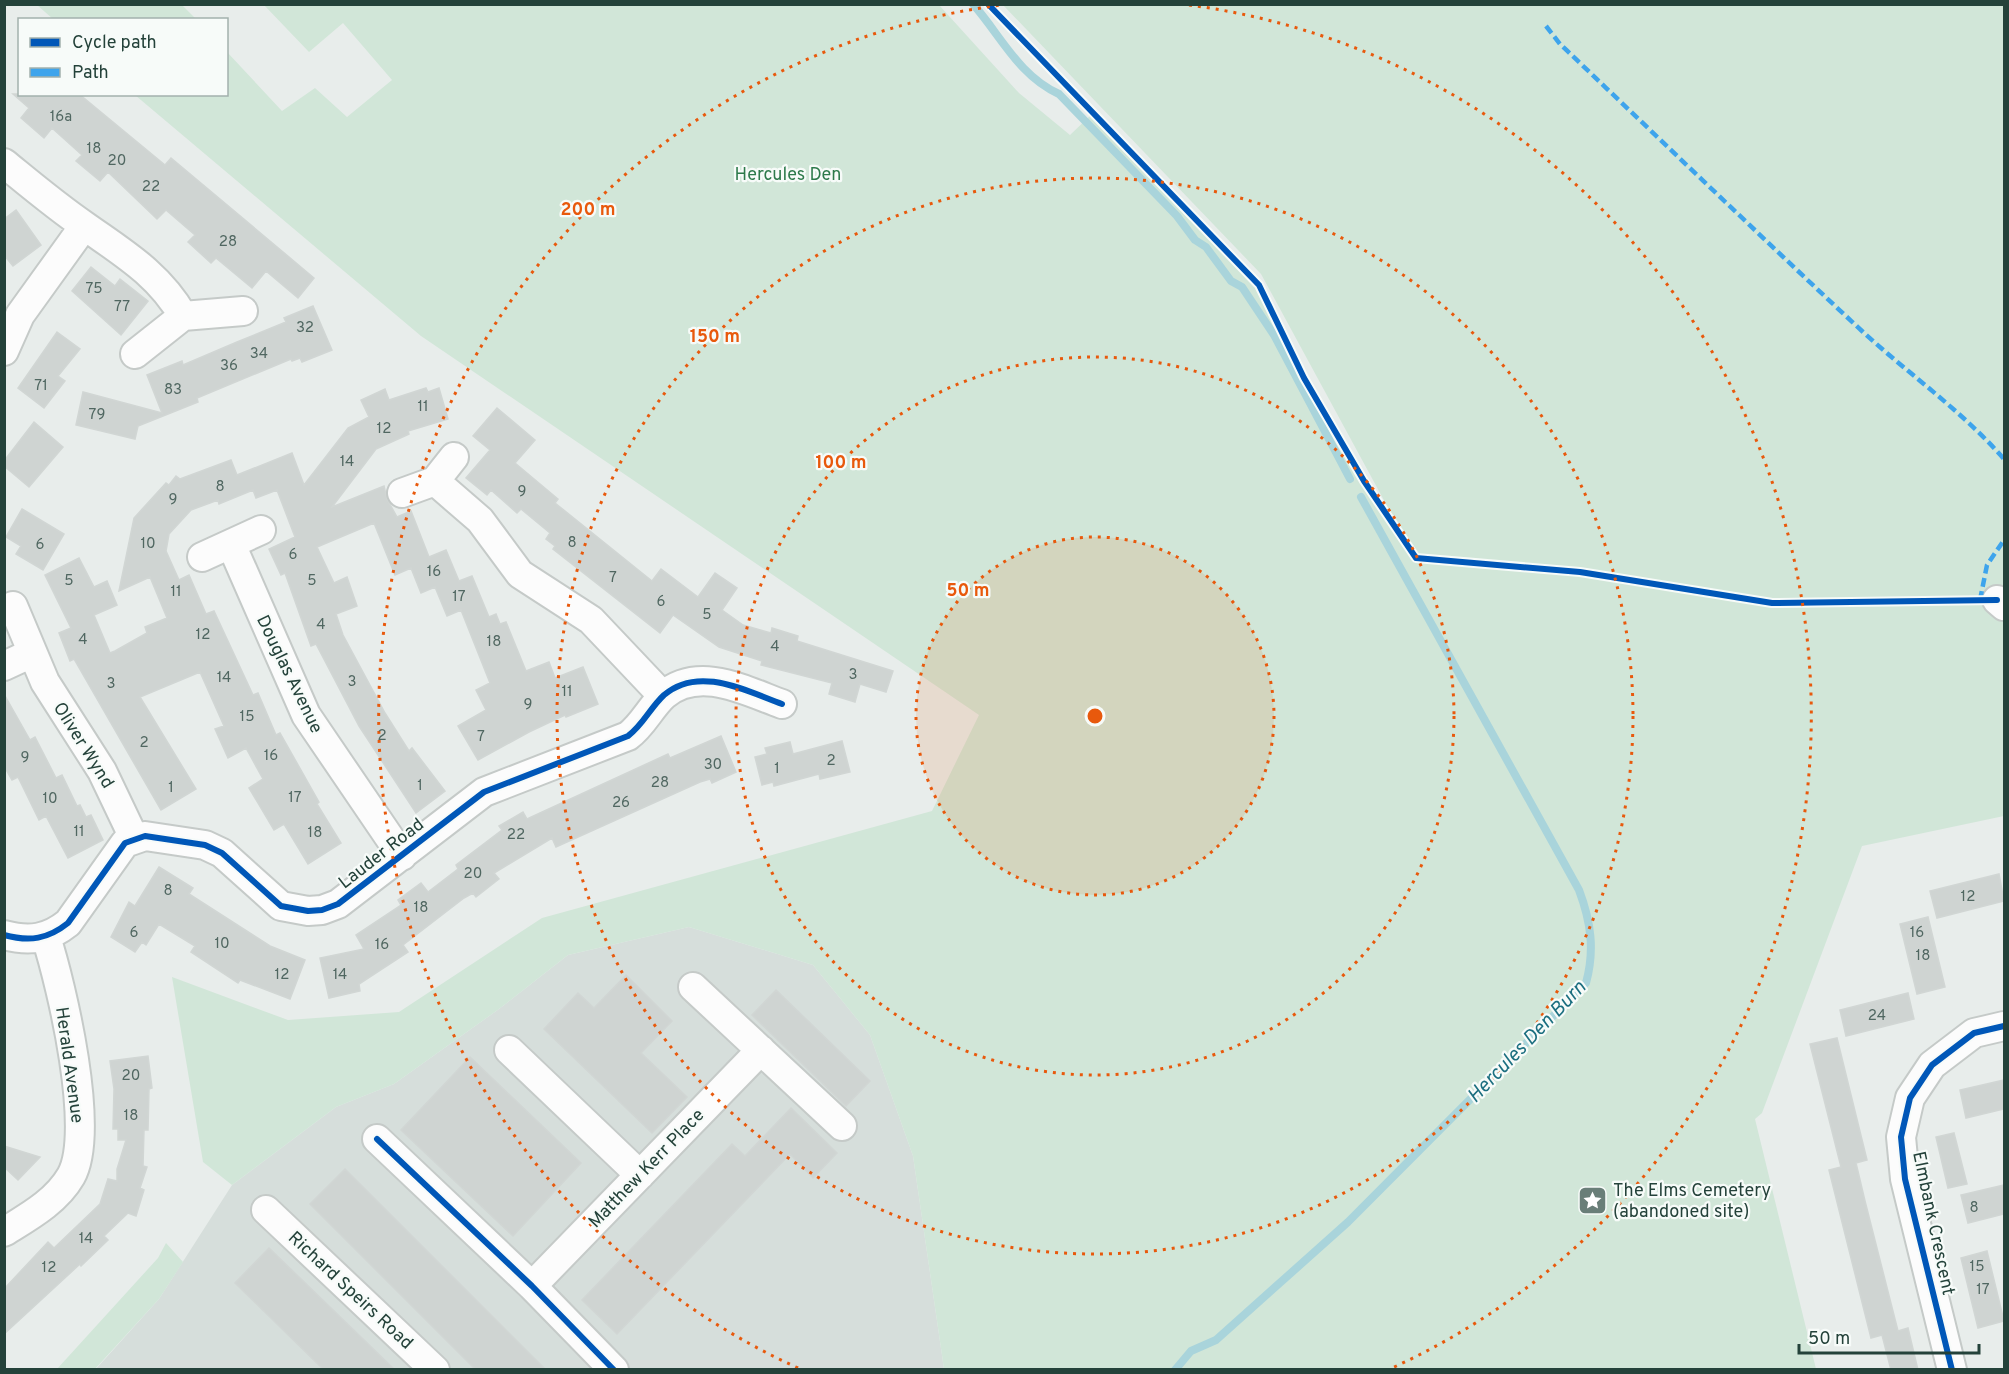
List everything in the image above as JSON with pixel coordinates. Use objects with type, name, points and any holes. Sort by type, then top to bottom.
[{"type":"street","points":[[4,163],[84,226],[128,255],[161,283],[183,316]]},
{"type":"street","points":[[4,351],[12,310],[84,226]]},
{"type":"street","points":[[135,354],[183,316],[243,311]]},
{"type":"street","points":[[402,494],[435,481],[454,457]]},
{"type":"street","points":[[435,481],[480,520],[520,574],[591,620],[663,696],[675,687],[699,680],[725,684],[782,704]]},
{"type":"street","points":[[202,557],[261,530]]},
{"type":"street","name":"Douglas Avenue","points":[[231,544],[306,715],[402,856]]},
{"type":"street","name":"Oliver Wynd","points":[[13,606],[32,653],[57,703],[102,771],[134,838]]},
{"type":"street","points":[[4,666],[32,653]]},
{"type":"street","name":"Lauder Road","points":[[134,838],[145,836],[205,845],[222,853],[281,906],[308,911],[322,910],[338,904],[484,792],[628,736],[641,727],[663,696]]},
{"type":"street","points":[[4,935],[18,939],[46,937],[68,922],[117,853],[134,838]]},
{"type":"street","name":"Herald Avenue","points":[[4,1232],[60,1192],[72,1175],[80,1152],[81,1117],[72,1058],[46,937]]},
{"type":"street","points":[[693,987],[842,1126]]},
{"type":"street","name":"Elmbank Crescent","points":[[1952,1370],[1905,1179],[1901,1137],[1910,1098],[1932,1065],[1974,1034],[2004,1026]]},
{"type":"street","points":[[509,1050],[640,1175]]},
{"type":"street","name":"Matthew Kerr Place","points":[[532,1286],[761,1050]]},
{"type":"street","points":[[377,1139],[532,1286],[614,1370]]},
{"type":"street","name":"Richard Speirs Road","points":[[266,1210],[435,1370]]},
{"type":"shaded area","points":[[689,927],[813,965],[870,1035],[913,1156],[944,1369],[95,1370],[159,1299],[232,1185],[336,1107],[394,1084],[499,1009],[568,955]]},
{"type":"green space","points":[[37,5],[182,5],[195,18],[52,18]]},
{"type":"green space","name":"Hercules Den","points":[[264,5],[939,5],[1019,93],[1070,135],[1093,113],[1259,285],[1304,378],[1364,481],[1411,550],[1261,274],[1003,5],[2004,5],[2004,586],[1997,600],[2004,617],[2004,816],[1862,846],[1762,1113],[1755,1119],[1816,1369],[944,1369],[913,1156],[870,1035],[813,965],[689,927],[568,955],[499,1009],[394,1084],[336,1107],[232,1185],[203,1162],[172,977],[288,1020],[399,1012],[542,918],[932,811],[979,715],[421,336],[136,96],[228,96],[228,53],[282,111],[315,88],[347,117],[392,80],[343,23],[309,52]]},
{"type":"green space","points":[[166,1243],[183,1262],[159,1299],[95,1369],[57,1369],[158,1258]]},
{"type":"building","points":[[13,94],[18,94],[18,96],[81,96],[165,165],[171,158],[314,278],[298,298],[266,271],[252,288],[216,258],[211,263],[188,242],[195,235],[166,210],[157,219],[108,172],[100,181],[76,161],[82,155],[52,128],[44,138],[21,118],[29,108]]},
{"type":"building","points":[[16,210],[41,245],[13,266],[4,255],[4,219]]},
{"type":"building","points":[[91,267],[115,286],[120,279],[148,301],[121,335],[72,291]]},
{"type":"building","points":[[313,306],[332,350],[302,362],[300,358],[292,361],[291,359],[197,398],[198,402],[138,426],[135,439],[76,425],[83,392],[162,413],[147,375],[182,361],[183,365],[286,322],[284,318]]},
{"type":"building","points":[[57,332],[80,349],[58,376],[65,381],[44,408],[18,388]]},
{"type":"building","points":[[426,388],[428,392],[439,388],[448,419],[408,431],[409,434],[376,449],[332,507],[384,486],[387,499],[397,517],[411,511],[429,557],[446,550],[459,581],[472,576],[489,617],[496,614],[500,624],[506,622],[526,671],[549,662],[555,678],[583,667],[598,704],[566,717],[565,715],[478,760],[458,726],[486,710],[476,690],[490,683],[461,610],[447,616],[435,587],[421,593],[411,568],[395,575],[374,523],[317,547],[334,583],[347,577],[357,606],[336,614],[343,635],[385,713],[409,751],[412,748],[445,791],[416,813],[359,726],[316,644],[311,646],[285,573],[281,575],[269,549],[295,537],[277,490],[256,498],[253,490],[219,504],[218,500],[191,510],[169,534],[166,551],[179,580],[189,575],[206,614],[214,611],[253,695],[258,693],[276,735],[280,733],[319,802],[317,804],[341,843],[308,864],[284,824],[274,830],[249,788],[263,779],[246,748],[228,758],[215,729],[224,726],[200,672],[140,697],[196,789],[161,810],[74,659],[70,661],[59,633],[71,628],[45,575],[79,558],[94,587],[107,581],[117,605],[94,615],[110,653],[115,651],[147,633],[145,627],[167,618],[150,577],[119,591],[134,518],[166,483],[169,485],[176,476],[180,479],[231,460],[237,475],[292,453],[304,485],[348,428],[369,417],[361,400],[385,389],[389,400]]},
{"type":"building","points":[[497,408],[535,440],[515,463],[558,499],[555,503],[652,581],[661,569],[698,597],[715,573],[737,588],[722,610],[743,625],[771,633],[772,628],[798,636],[797,641],[893,671],[886,692],[860,684],[855,702],[829,694],[832,683],[761,665],[762,661],[719,647],[673,615],[660,633],[553,549],[555,546],[546,539],[550,533],[521,509],[517,513],[491,490],[487,495],[466,478],[490,450],[473,436]]},
{"type":"building","points":[[34,422],[63,447],[29,487],[4,466],[4,461]]},
{"type":"building","points":[[22,509],[64,534],[43,570],[16,554],[21,546],[6,537]]},
{"type":"building","points":[[4,694],[30,740],[35,737],[56,778],[62,775],[77,806],[80,805],[86,817],[91,815],[103,840],[68,858],[46,816],[39,820],[18,777],[12,780],[4,766]]},
{"type":"building","points":[[721,736],[736,772],[712,783],[710,779],[700,782],[556,847],[552,838],[494,873],[499,879],[476,897],[473,893],[464,898],[403,945],[408,952],[359,984],[360,991],[329,998],[320,958],[364,949],[356,935],[401,905],[398,900],[421,883],[428,892],[458,869],[456,865],[502,830],[499,826],[523,812],[527,819],[668,754],[670,758]]},
{"type":"building","points":[[842,741],[850,772],[820,779],[819,774],[774,786],[773,782],[762,785],[755,757],[767,754],[765,748],[790,742],[793,754]]},
{"type":"building","points":[[159,867],[193,888],[189,894],[270,946],[305,960],[290,999],[240,980],[238,983],[191,952],[195,946],[159,924],[146,945],[142,942],[135,952],[111,937],[129,902],[135,906]]},
{"type":"building","points":[[1999,874],[2004,901],[1937,918],[1930,891]]},
{"type":"building","points":[[1928,917],[1945,987],[1917,994],[1900,924]]},
{"type":"building","points":[[626,975],[672,1021],[641,1053],[687,1097],[652,1133],[544,1029],[578,993],[594,1008]]},
{"type":"building","points":[[776,990],[870,1081],[846,1106],[752,1015]]},
{"type":"building","points":[[1908,993],[1914,1019],[1846,1036],[1840,1010]]},
{"type":"building","points":[[1837,1038],[1867,1160],[1856,1163],[1865,1201],[1898,1331],[1908,1328],[1918,1370],[1891,1370],[1882,1335],[1871,1338],[1829,1170],[1841,1167],[1810,1044]]},
{"type":"building","points":[[148,1056],[152,1088],[149,1089],[148,1130],[144,1130],[143,1166],[147,1167],[140,1188],[144,1190],[136,1216],[128,1213],[104,1236],[108,1240],[4,1334],[4,1289],[48,1242],[54,1248],[100,1204],[108,1179],[117,1181],[117,1169],[126,1140],[118,1140],[118,1129],[113,1129],[114,1089],[110,1061]]},
{"type":"building","points":[[470,1057],[581,1163],[513,1236],[401,1130]]},
{"type":"building","points":[[2004,1080],[2004,1109],[1966,1118],[1960,1090]]},
{"type":"building","points":[[791,1108],[837,1153],[813,1178],[790,1154],[617,1334],[582,1300],[732,1144],[745,1156]]},
{"type":"building","points":[[1954,1133],[1967,1184],[1948,1188],[1936,1137]]},
{"type":"building","points":[[4,1146],[40,1157],[18,1180],[4,1167]]},
{"type":"building","points":[[345,1169],[546,1370],[476,1370],[310,1204]]},
{"type":"building","points":[[2004,1185],[2004,1214],[1968,1223],[1961,1195]]},
{"type":"building","points":[[269,1248],[395,1370],[324,1370],[235,1283]]},
{"type":"building","points":[[1987,1251],[2004,1321],[1978,1328],[1961,1258]]},
{"type":"waterway","name":"Hercules Den Burn","points":[[973,4],[1022,66],[1033,77],[1059,94],[1177,216],[1195,240],[1206,247],[1231,281],[1242,287],[1274,335],[1350,479]]},
{"type":"waterway","name":"Hercules Den Burn","points":[[1175,1370],[1191,1351],[1216,1340],[1348,1222],[1586,983],[1589,971],[1591,948],[1589,925],[1579,890],[1361,497]]},
{"type":"marked path","points":[[1546,26],[1560,44],[1863,332],[1971,425],[2004,459]]},
{"type":"marked path","points":[[1980,600],[1987,565],[2004,540]]},
{"type":"cycle path","points":[[988,4],[1259,285],[1304,378],[1364,481],[1416,558],[1580,572],[1772,603],[1997,600]]},
{"type":"cycle path","points":[[4,935],[38,938],[61,928],[68,923],[125,843],[145,836],[205,845],[222,853],[281,906],[308,911],[322,910],[338,904],[484,792],[628,736],[664,695],[678,686],[692,682],[723,683],[782,704]]},
{"type":"cycle path","points":[[1952,1370],[1905,1179],[1901,1137],[1910,1098],[1932,1065],[1974,1033],[2004,1026]]},
{"type":"cycle path","points":[[377,1139],[532,1286],[614,1370]]},
{"type":"place","name":"The Elms Cemetery (abandoned site)","points":[[1592,1200]]}]
